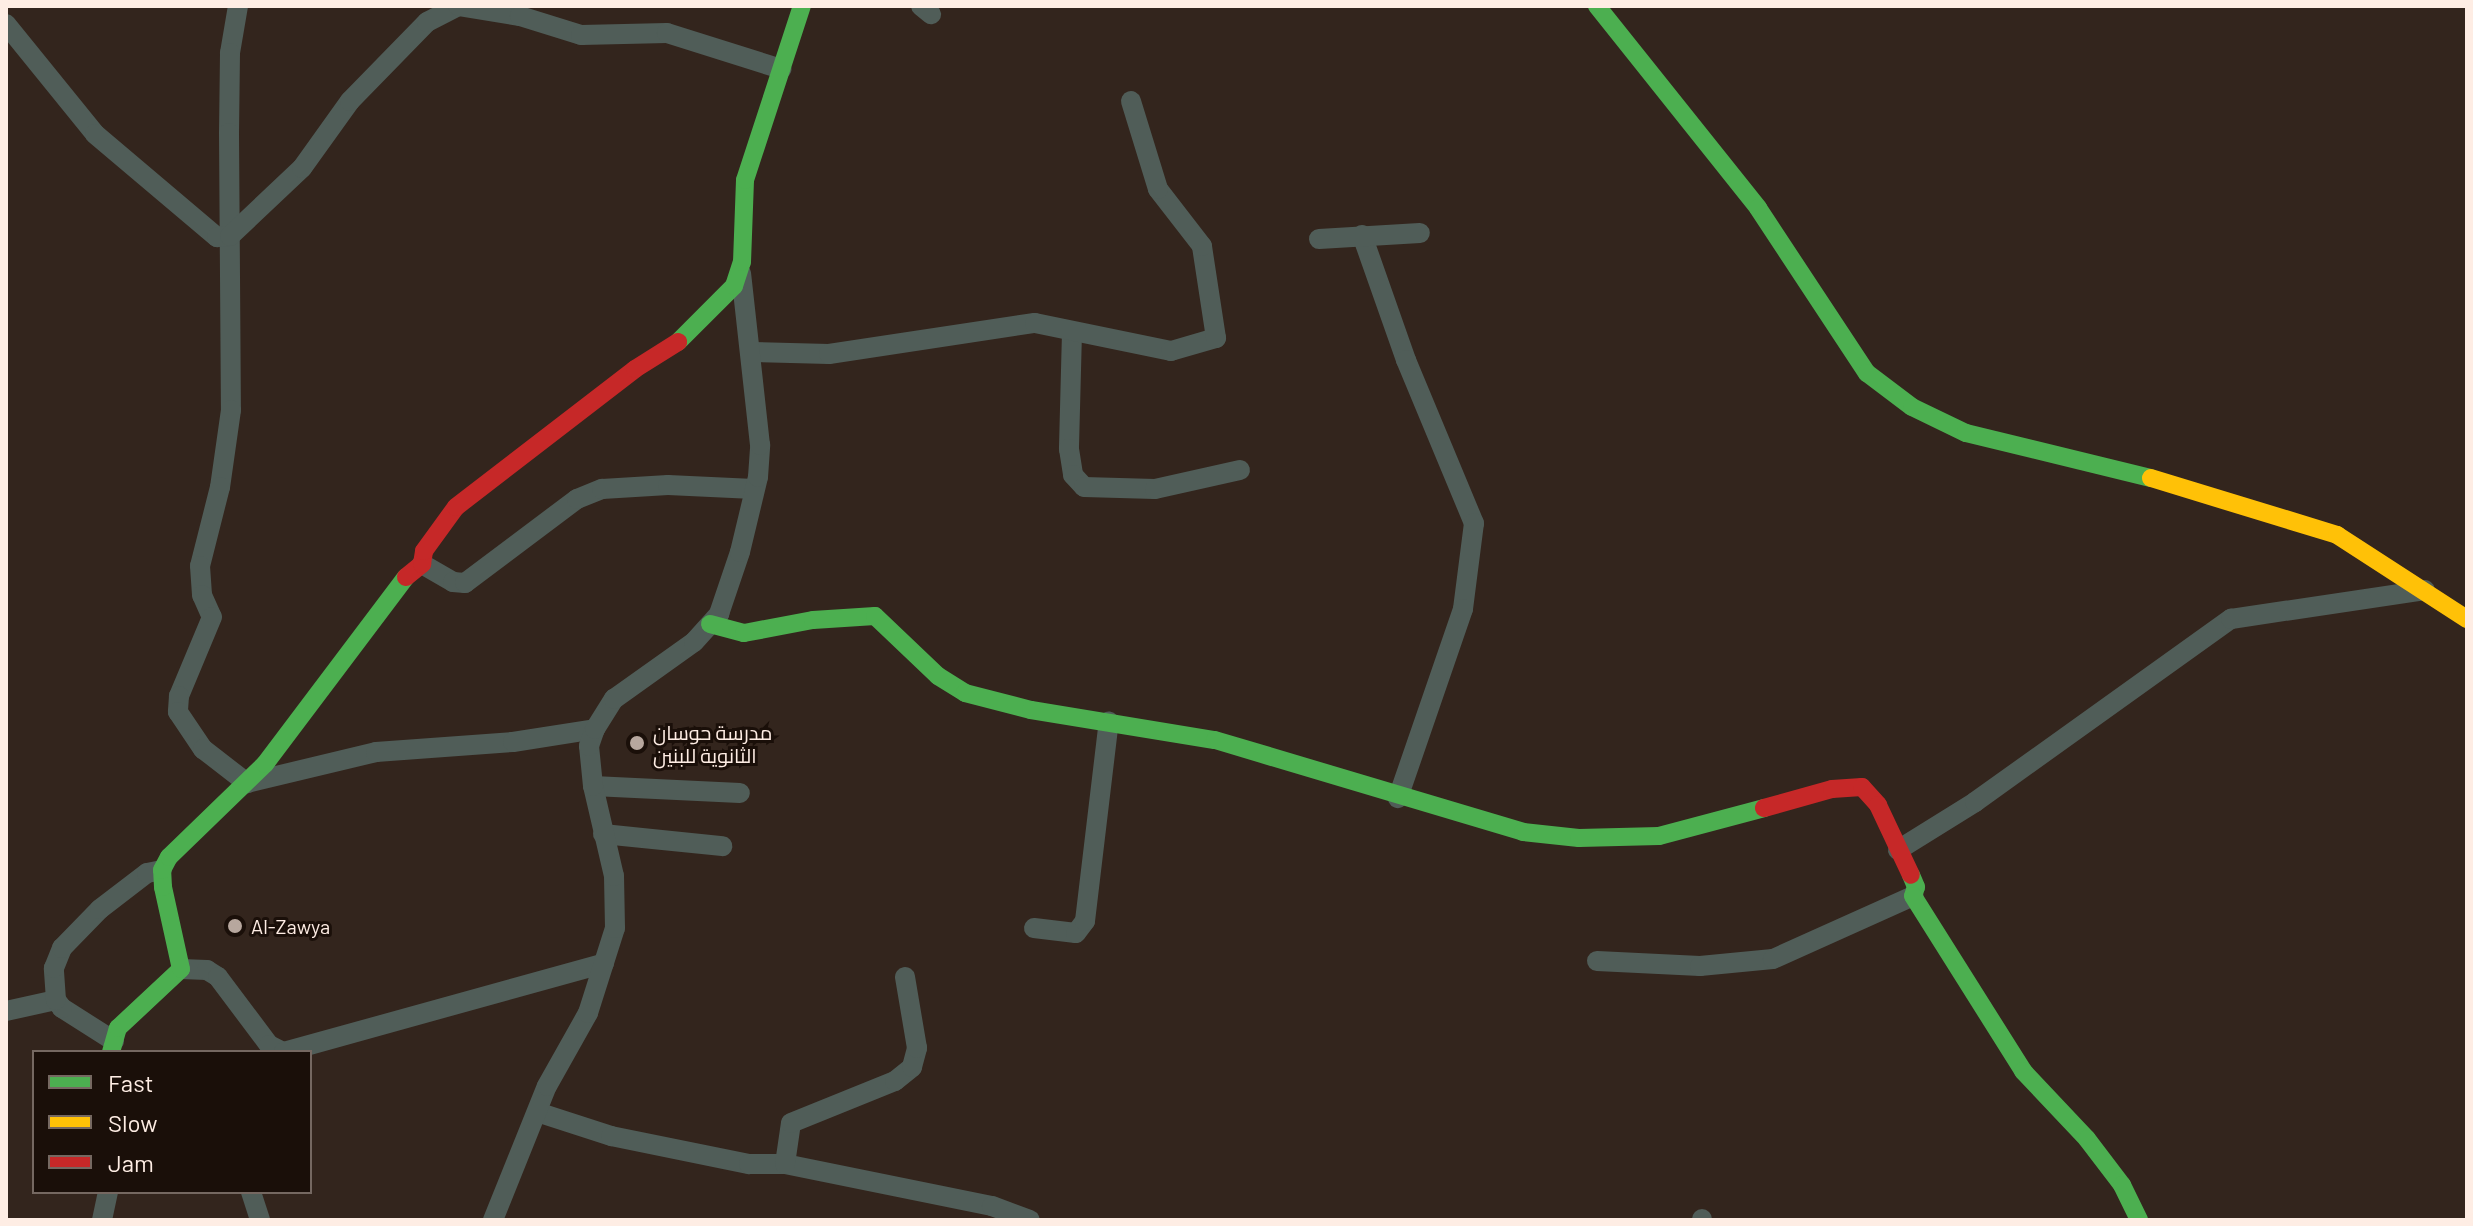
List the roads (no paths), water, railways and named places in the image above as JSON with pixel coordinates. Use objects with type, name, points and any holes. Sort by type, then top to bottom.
[{"type":"street","points":[[238,6],[230,53],[231,410],[220,487],[200,566],[202,595],[212,617],[179,696],[178,712],[203,749],[247,783]]},
{"type":"street","points":[[6,24],[95,134],[217,237],[230,236],[302,168],[376,73],[427,22],[458,6],[520,16],[581,35],[667,33],[781,69]]},
{"type":"street","points":[[493,1220],[537,1112],[588,1013],[604,963],[617,900],[593,786],[589,746],[595,729],[604,710],[627,686],[687,647],[710,624],[728,592],[754,489],[760,445],[741,273],[745,180],[802,6]]},
{"type":"street","points":[[1597,6],[1758,208],[1867,373],[1912,407],[1966,433],[2116,467],[2337,535],[2467,619]]},
{"type":"street","points":[[751,352],[829,354],[922,343],[1005,324],[1044,324],[1171,351],[1216,338],[1202,246],[1158,189],[1131,101]]},
{"type":"street","points":[[1319,239],[1420,233]]},
{"type":"street","points":[[1362,235],[1406,360],[1474,523],[1463,609],[1398,798]]},
{"type":"street","points":[[422,564],[424,551],[466,498],[635,369],[689,336],[741,273]]},
{"type":"street","points":[[1072,332],[1069,449],[1073,475],[1084,487],[1155,489],[1240,470]]},
{"type":"street","points":[[422,564],[453,582],[465,583],[577,499],[602,489],[668,485],[754,489]]},
{"type":"street","points":[[280,1050],[269,1045],[218,977],[207,970],[181,969],[118,1028],[112,1046],[56,1000],[54,968],[62,948],[100,909],[147,873],[162,870],[211,813],[247,783],[310,708],[411,570],[422,564]]},
{"type":"street","points":[[1898,850],[1987,794],[2231,619],[2425,590]]},
{"type":"street","points":[[710,624],[744,633],[797,622],[875,616],[938,676],[965,693],[1031,710],[1215,740],[1398,798],[1523,832],[1619,839],[1689,832],[1849,785],[1871,795],[1916,887],[1913,896],[1773,959],[1700,966],[1597,961]]},
{"type":"street","points":[[1034,928],[1076,933],[1085,921],[1109,721]]},
{"type":"street","points":[[247,783],[376,752],[513,742],[595,729]]},
{"type":"street","points":[[593,786],[740,793]]},
{"type":"street","points":[[603,834],[722,846]]},
{"type":"street","points":[[162,870],[181,969]]},
{"type":"street","points":[[1913,896],[2023,1071],[2087,1139],[2122,1185],[2139,1220]]},
{"type":"street","points":[[291,1050],[604,963]]},
{"type":"street","points":[[785,1164],[791,1123],[895,1081],[912,1067],[917,1048],[905,977]]},
{"type":"street","points":[[6,1011],[56,1000]]},
{"type":"street","points":[[537,1112],[611,1136],[749,1164],[785,1164],[992,1206],[1030,1220]]},
{"type":"street","points":[[102,1220],[108,1194]]},
{"type":"street","points":[[252,1194],[260,1220]]},
{"type":"place","name":"مدرسة حوسان الثانوية للبنين","points":[[637,743]]},
{"type":"place","name":"Al-Zawya","points":[[235,926]]}]
